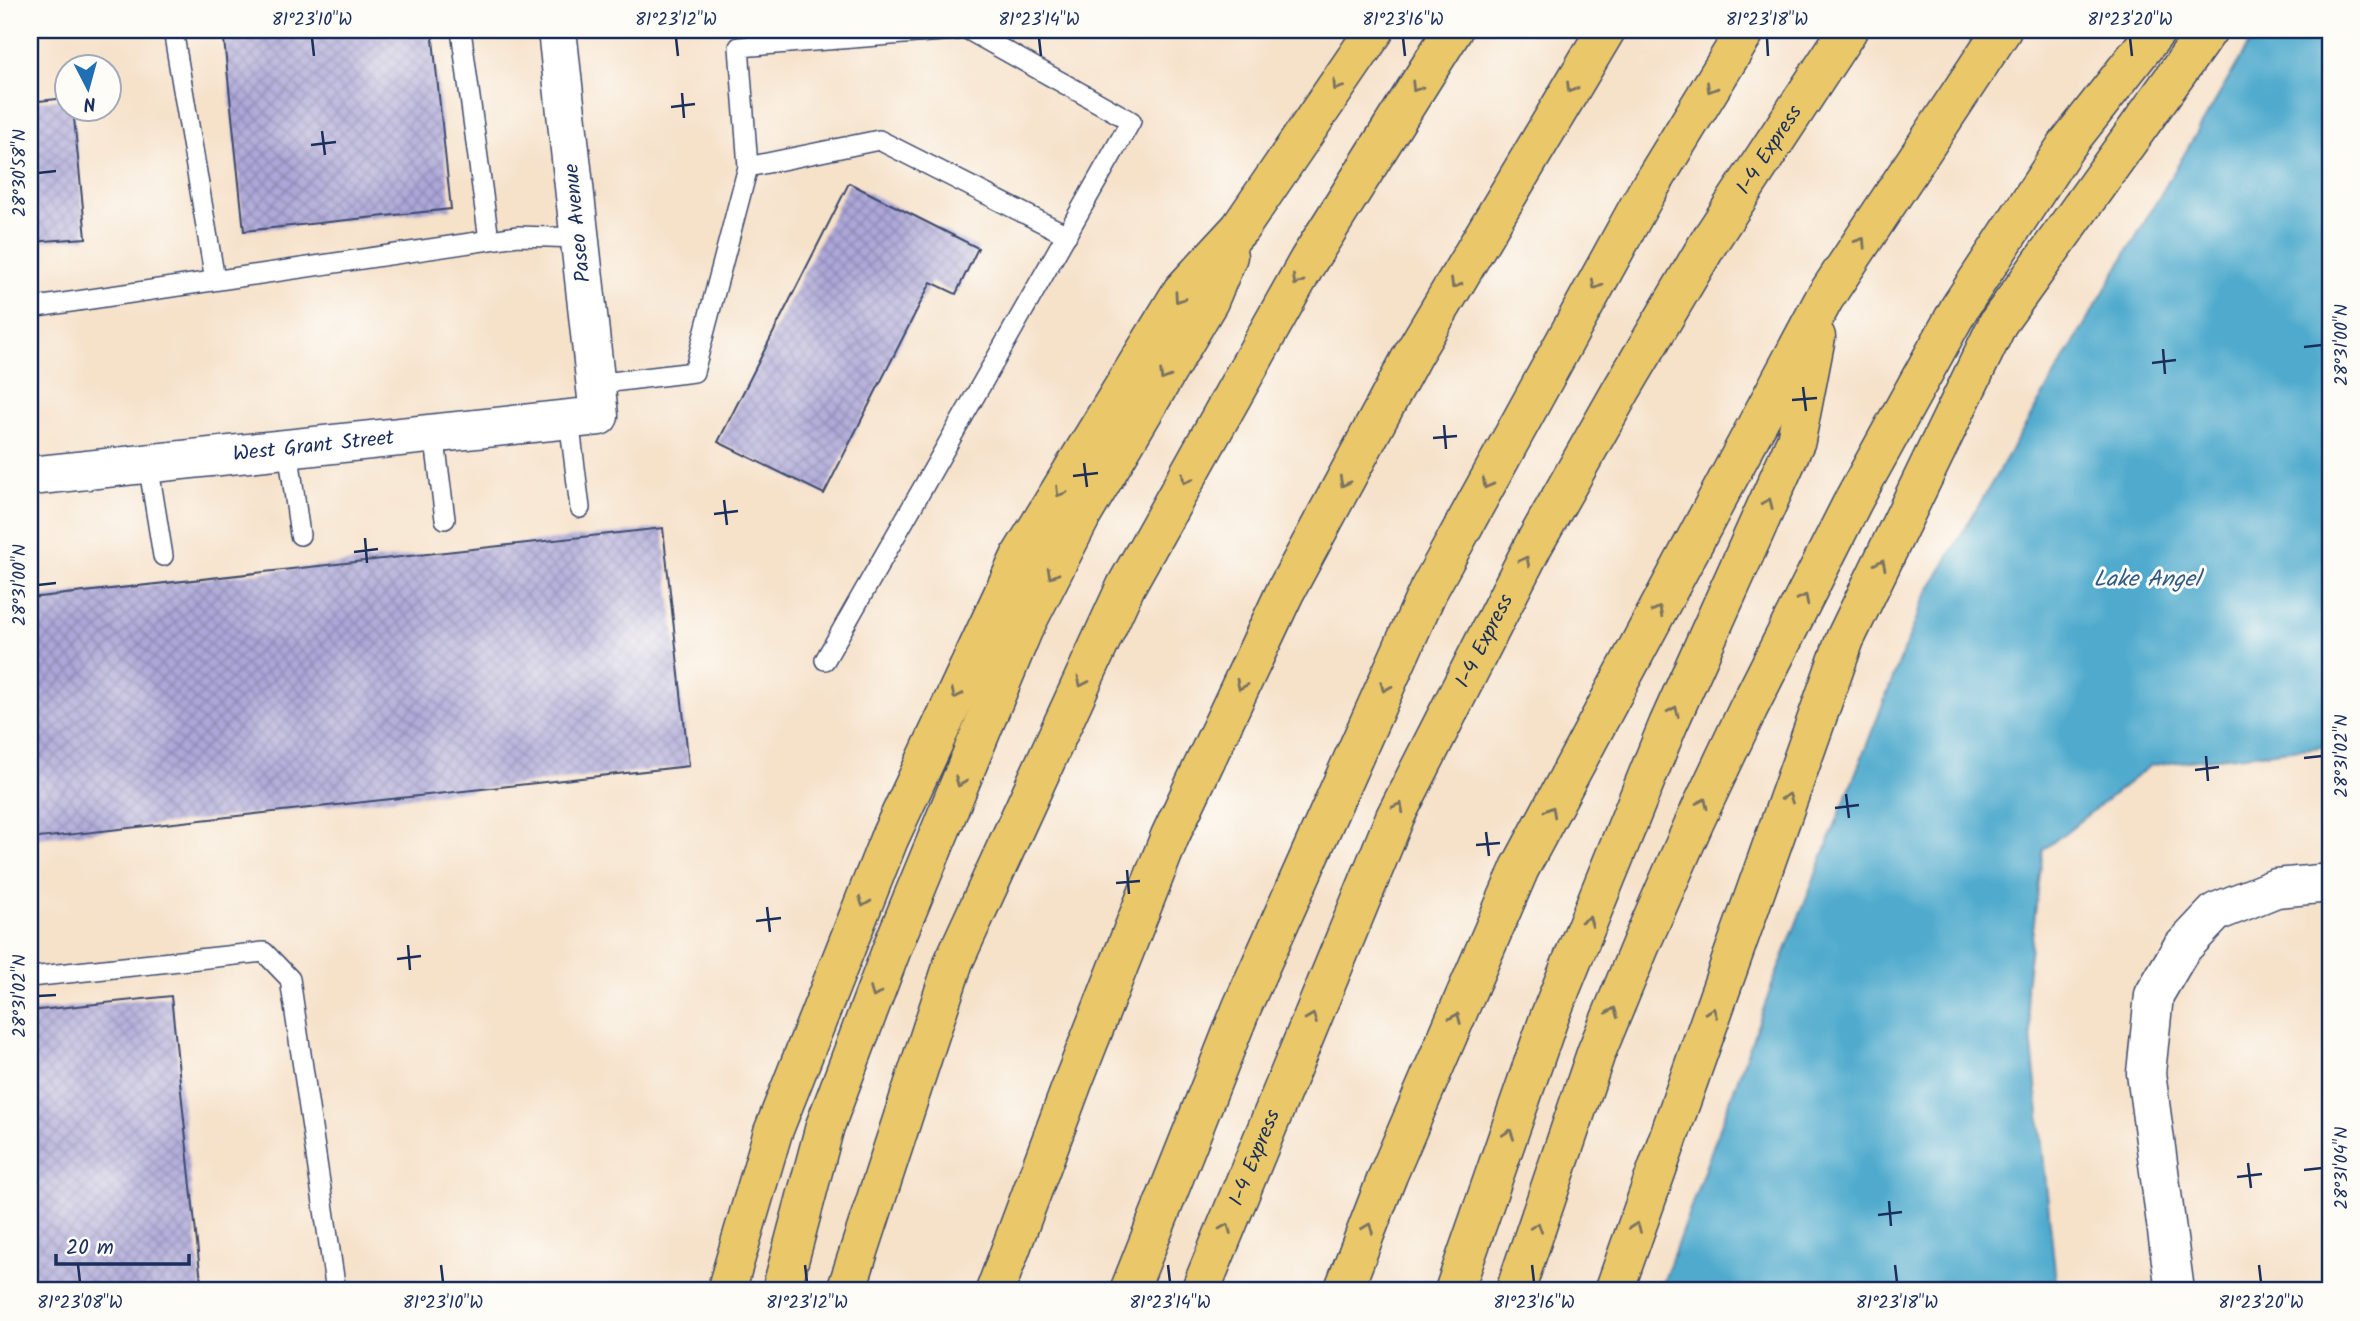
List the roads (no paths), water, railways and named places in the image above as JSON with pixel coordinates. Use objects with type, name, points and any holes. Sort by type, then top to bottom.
[{"type":"highway","points":[[726,1291],[773,1132],[888,839],[1021,555],[1182,291],[1240,228],[1375,30]]},
{"type":"highway","points":[[846,1291],[954,961],[1126,586],[1308,261],[1453,30]]},
{"type":"highway","points":[[995,1291],[1073,1082],[1170,836],[1285,592],[1413,354],[1606,30]]},
{"type":"highway","points":[[1129,1291],[1242,1007],[1429,591],[1645,195],[1746,30]]},
{"type":"highway","name":"I-4 Express","points":[[1200,1291],[1395,817],[1533,547],[1709,242],[1848,30]]},
{"type":"highway","points":[[1343,1291],[1388,1175],[1520,868],[1824,299],[2002,30]]},
{"type":"highway","points":[[1516,1291],[1596,1053],[1641,944],[1742,722],[1835,536],[1960,307],[2066,146],[2157,30]]},
{"type":"highway","points":[[1614,1291],[1844,639],[1998,323],[2208,30]]},
{"type":"highway","points":[[781,1291],[825,1126],[894,943],[1023,630],[1082,515],[1209,301],[1240,228]]},
{"type":"highway","points":[[1454,1291],[1549,1018],[1668,725],[1796,440],[1824,299]]},
{"type":"street","name":"Paseo Avenue","points":[[556,30],[579,238],[588,406]]},
{"type":"street","name":"West Grant Street","points":[[30,475],[434,433],[588,406]]},
{"type":"street","points":[[2175,1291],[2146,1073],[2154,995],[2181,949],[2216,912],[2276,888],[2330,883]]},
{"type":"lane","points":[[173,30],[215,281]]},
{"type":"lane","points":[[461,30],[489,240]]},
{"type":"lane","points":[[580,508],[588,406],[694,372],[748,167],[739,47],[956,30]]},
{"type":"lane","points":[[825,660],[1131,121],[968,30]]},
{"type":"lane","points":[[748,167],[879,140],[1067,235]]},
{"type":"lane","points":[[30,308],[518,236],[579,238]]},
{"type":"lane","points":[[434,433],[444,519]]},
{"type":"lane","points":[[288,448],[300,534]]},
{"type":"lane","points":[[148,463],[163,556]]},
{"type":"lane","points":[[30,977],[264,953],[290,979],[337,1291]]},
{"type":"water","name":"Lake Angel","points":[[2257,30],[2330,30],[2330,746],[2151,765],[2043,850],[2026,986],[2057,1291],[1660,1291],[1774,980],[1925,597]]}]
